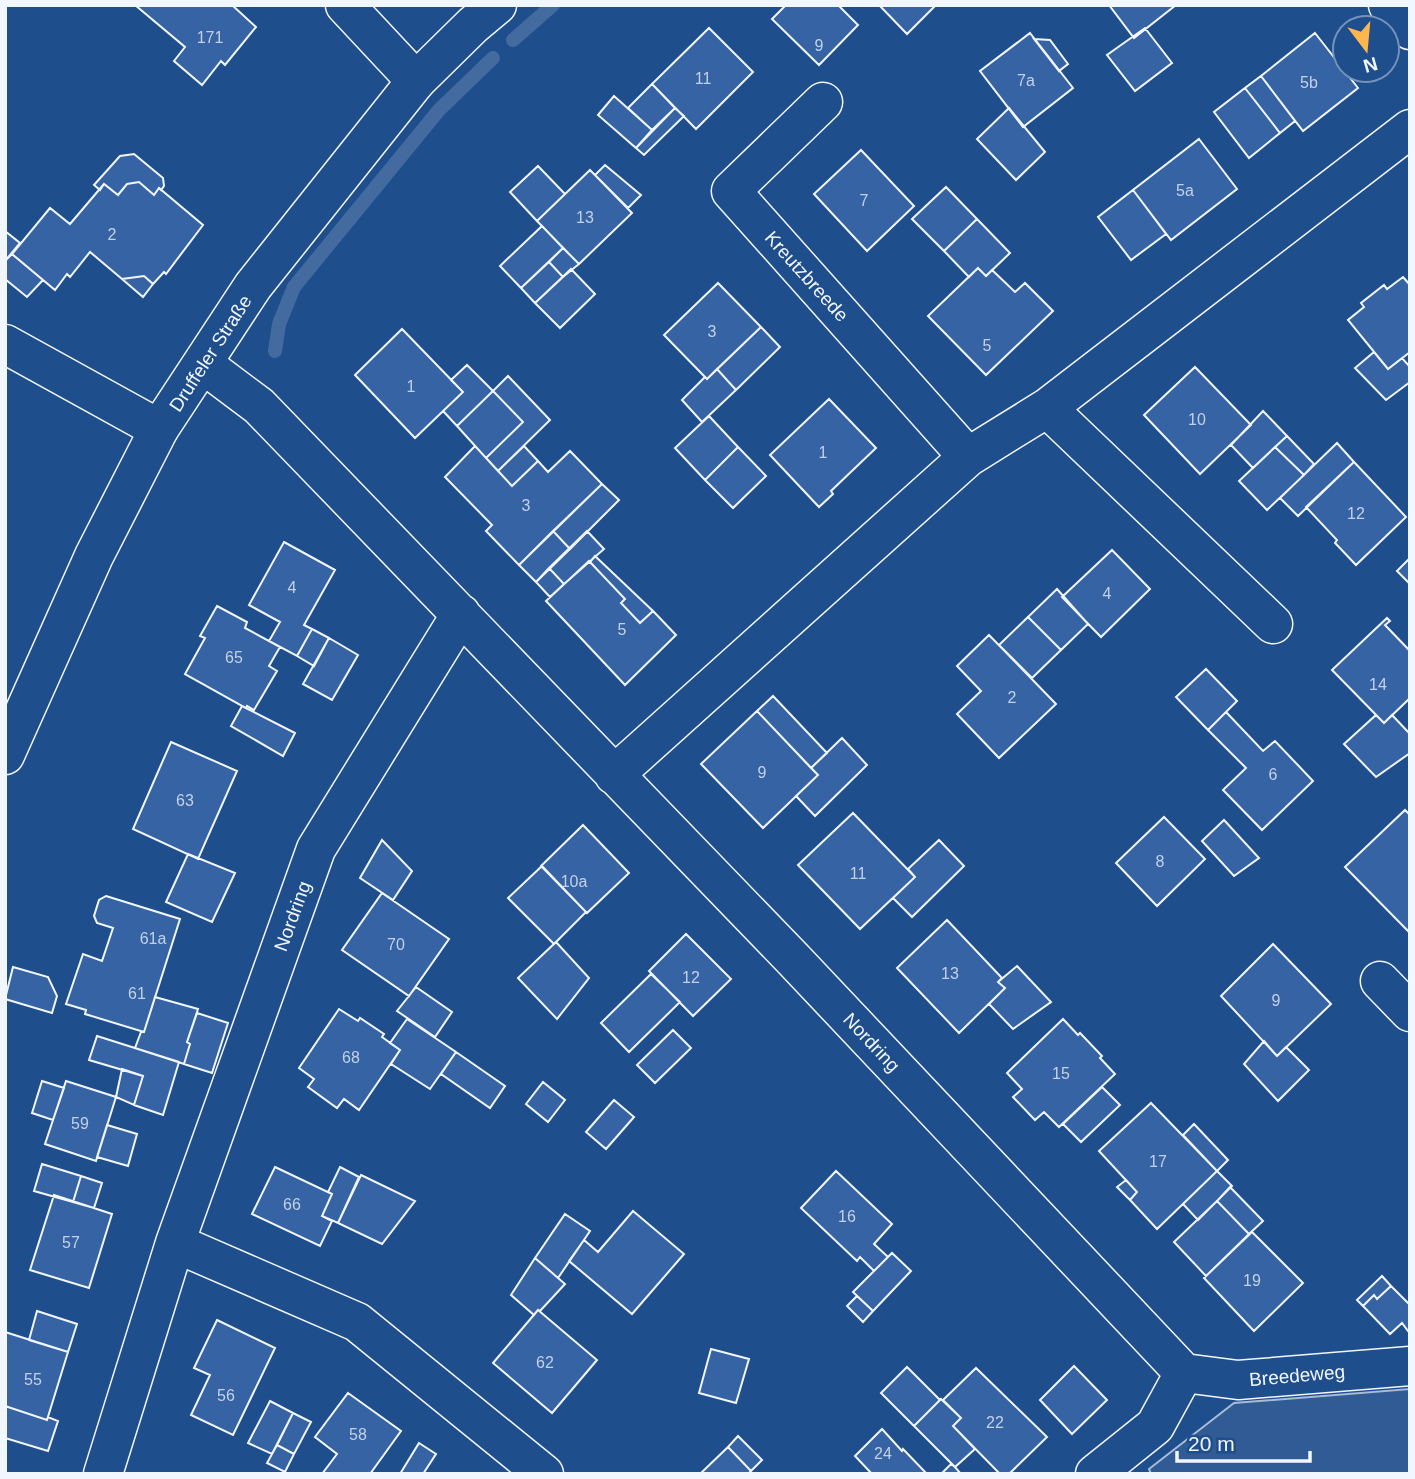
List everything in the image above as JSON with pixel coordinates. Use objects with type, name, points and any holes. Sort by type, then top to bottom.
[{"type":"street","points":[[345,5],[416,81]]},
{"type":"street","name":"Druffeler Straße","points":[[5,755],[94,556],[159,429],[253,286],[416,81],[497,5]]},
{"type":"street","points":[[1388,5],[1410,30]]},
{"type":"street","name":"Kreutzbreede","points":[[823,102],[731,191],[968,457]]},
{"type":"street","points":[[614,775],[968,457],[1047,408],[1410,129]]},
{"type":"street","points":[[5,344],[159,429]]},
{"type":"street","name":"Nordring","points":[[203,364],[259,406],[794,960],[1184,1373]]},
{"type":"street","points":[[1047,408],[1273,624]]},
{"type":"street","name":"Nordring","points":[[103,1474],[175,1243],[316,849],[461,614]]},
{"type":"street","points":[[1380,981],[1410,1012]]},
{"type":"street","points":[[175,1243],[356,1322],[544,1474]]},
{"type":"street","name":"Breedeweg","points":[[1184,1373],[1238,1380],[1410,1366]]},
{"type":"street","points":[[1095,1474],[1155,1426],[1184,1373]]},
{"type":"shaded area","points":[[1410,1389],[1410,1474],[1151,1474],[1149,1469],[1234,1403]]},
{"type":"building","points":[[135,5],[232,5],[256,27],[225,65],[221,61],[202,85],[174,61],[185,47]]},
{"type":"building","points":[[786,5],[838,5],[858,25],[819,65],[772,19]]},
{"type":"building","points":[[879,5],[936,5],[907,34]]},
{"type":"building","points":[[1109,5],[1176,5],[1134,38]]},
{"type":"building","points":[[709,28],[753,72],[696,129],[652,84]]},
{"type":"building","points":[[1145,28],[1172,63],[1135,91],[1107,55]]},
{"type":"building","points":[[1030,33],[1073,88],[1023,127],[980,71]]},
{"type":"building","points":[[1315,33],[1331,53],[1331,84],[1355,84],[1358,88],[1303,131],[1261,76]]},
{"type":"building","points":[[1034,39],[1050,40],[1068,64],[1059,71]]},
{"type":"building","points":[[1261,76],[1295,121],[1280,133],[1245,88]]},
{"type":"building","points":[[652,84],[675,108],[652,130],[628,108]]},
{"type":"building","points":[[1245,88],[1280,133],[1249,158],[1214,112]]},
{"type":"building","points":[[614,96],[652,130],[636,148],[598,115]]},
{"type":"building","points":[[675,108],[684,116],[644,155],[636,148]]},
{"type":"building","points":[[1009,108],[1045,152],[1016,180],[977,139]]},
{"type":"building","points":[[1199,139],[1237,189],[1171,240],[1133,190]]},
{"type":"building","points":[[861,150],[914,206],[867,251],[814,194]]},
{"type":"building","points":[[134,154],[163,178],[164,186],[161,190],[159,188],[154,195],[139,182],[127,184],[118,195],[104,184],[100,190],[94,185],[120,156]]},
{"type":"building","points":[[605,165],[641,195],[628,208],[595,175]]},
{"type":"building","points":[[538,166],[565,194],[537,221],[510,192]]},
{"type":"building","points":[[590,170],[632,213],[579,264],[537,221]]},
{"type":"building","points":[[139,182],[154,195],[159,188],[203,225],[166,274],[164,272],[153,284],[144,276],[122,279],[90,252],[70,277],[67,274],[55,290],[12,254],[50,208],[70,224],[104,184],[118,195],[127,184]]},
{"type":"building","points":[[946,187],[977,219],[944,251],[912,219]]},
{"type":"building","points":[[1133,190],[1166,234],[1131,260],[1098,217]]},
{"type":"building","points":[[977,219],[1010,253],[986,276],[978,268],[969,277],[944,251]]},
{"type":"building","points":[[542,226],[563,248],[521,288],[500,266]]},
{"type":"building","points":[[5,231],[20,243],[5,261]]},
{"type":"building","points":[[563,248],[579,264],[563,277],[549,262]]},
{"type":"building","points":[[12,254],[43,280],[27,297],[5,279],[5,261]]},
{"type":"building","points":[[549,262],[563,277],[535,303],[521,288]]},
{"type":"building","points":[[978,268],[986,276],[992,270],[1015,292],[1025,283],[1053,311],[986,375],[928,316]]},
{"type":"building","points":[[571,269],[595,294],[560,328],[535,303]]},
{"type":"building","points":[[144,276],[153,284],[143,297],[122,279]]},
{"type":"building","points":[[1403,277],[1410,285],[1410,352],[1388,369],[1348,320],[1364,307],[1361,303],[1384,285],[1387,289]]},
{"type":"building","points":[[718,283],[761,327],[707,379],[664,335]]},
{"type":"building","points":[[761,327],[780,347],[736,390],[717,369]]},
{"type":"building","points":[[402,329],[463,392],[415,438],[355,375]]},
{"type":"building","points":[[1374,352],[1388,369],[1402,358],[1410,367],[1410,382],[1386,400],[1355,368]]},
{"type":"building","points":[[467,365],[493,391],[457,426],[443,411],[463,392],[451,380]]},
{"type":"building","points":[[1195,367],[1251,425],[1200,474],[1144,415]]},
{"type":"building","points":[[717,369],[736,390],[702,422],[682,400]]},
{"type":"building","points":[[508,376],[550,420],[498,471],[486,458],[523,422],[493,391]]},
{"type":"building","points":[[493,391],[523,422],[486,458],[457,426]]},
{"type":"building","points":[[829,399],[876,448],[831,491],[833,494],[819,507],[770,455]]},
{"type":"building","points":[[1263,411],[1287,436],[1253,468],[1231,445]]},
{"type":"building","points":[[709,416],[738,447],[705,480],[675,448]]},
{"type":"building","points":[[1287,436],[1314,464],[1304,475],[1275,447]]},
{"type":"building","points":[[1337,443],[1354,462],[1298,516],[1280,498]]},
{"type":"building","points":[[475,446],[512,486],[538,461],[548,472],[570,451],[602,484],[519,565],[486,531],[492,525],[445,477]]},
{"type":"building","points":[[524,446],[538,461],[512,486],[498,471]]},
{"type":"building","points":[[738,447],[766,476],[733,508],[705,480]]},
{"type":"building","points":[[1275,447],[1304,475],[1267,510],[1239,481]]},
{"type":"building","points":[[1354,462],[1406,517],[1356,565],[1306,507]]},
{"type":"building","points":[[602,484],[619,500],[570,549],[553,531]]},
{"type":"building","points":[[553,531],[570,549],[536,582],[519,565]]},
{"type":"building","points":[[587,531],[604,549],[564,584],[549,568]]},
{"type":"building","points":[[284,542],[335,570],[304,625],[312,629],[297,656],[269,641],[280,622],[249,605]]},
{"type":"building","points":[[1112,550],[1150,589],[1101,637],[1062,597]]},
{"type":"building","points":[[595,556],[653,611],[640,623],[621,603],[625,599],[590,562]]},
{"type":"building","points":[[1410,558],[1410,584],[1397,571]]},
{"type":"building","points":[[589,561],[625,599],[621,603],[640,623],[653,611],[676,635],[625,685],[546,601]]},
{"type":"building","points":[[549,568],[564,584],[550,597],[536,582]]},
{"type":"building","points":[[1057,589],[1088,624],[1061,650],[1028,617]]},
{"type":"building","points":[[217,606],[247,622],[245,628],[280,647],[269,666],[277,671],[254,710],[185,674],[205,638],[200,636]]},
{"type":"building","points":[[1028,617],[1061,650],[1032,678],[999,645]]},
{"type":"building","points":[[1387,618],[1390,621],[1385,625],[1410,651],[1410,698],[1384,723],[1332,670]]},
{"type":"building","points":[[312,629],[329,638],[314,666],[297,656]]},
{"type":"building","points":[[989,635],[1056,704],[999,758],[957,714],[981,691],[957,666]]},
{"type":"building","points":[[329,638],[358,655],[332,700],[303,684]]},
{"type":"building","points":[[1206,669],[1237,701],[1208,730],[1176,697]]},
{"type":"building","points":[[773,696],[827,753],[811,768],[757,711]]},
{"type":"building","points":[[242,706],[295,733],[283,756],[231,726]]},
{"type":"building","points":[[757,711],[818,775],[763,828],[701,764]]},
{"type":"building","points":[[1226,712],[1263,751],[1275,741],[1313,781],[1262,830],[1223,790],[1246,768],[1208,730]]},
{"type":"building","points":[[1376,715],[1384,723],[1392,715],[1410,734],[1410,753],[1376,777],[1344,744]]},
{"type":"building","points":[[842,738],[867,765],[815,816],[796,796],[818,775],[811,768]]},
{"type":"building","points":[[171,742],[237,771],[198,859],[133,829]]},
{"type":"building","points":[[1405,810],[1410,815],[1408,931],[1345,867]]},
{"type":"building","points":[[853,813],[915,877],[860,929],[798,865]]},
{"type":"building","points":[[1164,817],[1205,859],[1157,906],[1116,863]]},
{"type":"building","points":[[1224,820],[1259,858],[1234,876],[1202,841]]},
{"type":"building","points":[[583,825],[629,873],[587,913],[541,866]]},
{"type":"building","points":[[382,840],[412,871],[393,900],[360,878]]},
{"type":"building","points":[[939,840],[964,866],[912,917],[893,898],[915,877],[908,869]]},
{"type":"building","points":[[188,854],[235,873],[212,922],[166,902]]},
{"type":"building","points":[[542,866],[586,912],[554,944],[508,898]]},
{"type":"building","points":[[382,893],[449,939],[409,996],[342,950]]},
{"type":"building","points":[[106,896],[180,919],[144,1032],[85,1014],[86,1010],[66,1004],[83,954],[102,961],[113,928],[97,923],[94,916],[99,900]]},
{"type":"building","points":[[947,920],[1002,978],[998,982],[1005,988],[959,1033],[897,968]]},
{"type":"building","points":[[686,934],[731,979],[693,1016],[649,971]]},
{"type":"building","points":[[556,942],[589,978],[557,1019],[518,978]]},
{"type":"building","points":[[1273,944],[1331,1004],[1277,1056],[1221,996]]},
{"type":"building","points":[[1017,966],[1051,1002],[1013,1029],[989,1004],[1005,988],[998,982]]},
{"type":"building","points":[[13,967],[48,977],[57,996],[52,1013],[5,999]]},
{"type":"building","points":[[651,974],[680,1002],[629,1052],[601,1023]]},
{"type":"building","points":[[416,987],[452,1012],[435,1037],[397,1011]]},
{"type":"building","points":[[155,997],[198,1009],[187,1042],[190,1044],[184,1064],[135,1048],[141,1032],[144,1032]]},
{"type":"building","points":[[339,1009],[358,1021],[360,1018],[384,1034],[382,1037],[400,1050],[359,1110],[344,1099],[337,1108],[308,1087],[314,1079],[299,1068]]},
{"type":"building","points":[[197,1013],[228,1023],[212,1073],[184,1064],[190,1044],[187,1042]]},
{"type":"building","points":[[407,1019],[456,1052],[430,1089],[391,1064],[400,1050],[390,1043]]},
{"type":"building","points":[[1063,1019],[1102,1056],[1100,1058],[1115,1074],[1059,1127],[1044,1112],[1035,1120],[1013,1097],[1022,1089],[1007,1073]]},
{"type":"building","points":[[673,1030],[691,1048],[655,1083],[637,1065]]},
{"type":"building","points":[[97,1036],[179,1062],[163,1115],[134,1105],[143,1076],[89,1060]]},
{"type":"building","points":[[1264,1041],[1277,1056],[1286,1047],[1309,1070],[1278,1101],[1244,1064]]},
{"type":"building","points":[[456,1052],[505,1086],[490,1108],[441,1074]]},
{"type":"building","points":[[122,1069],[143,1076],[134,1105],[116,1097]]},
{"type":"building","points":[[42,1081],[64,1088],[53,1120],[32,1113]]},
{"type":"building","points":[[66,1081],[116,1097],[96,1161],[45,1144]]},
{"type":"building","points":[[543,1082],[565,1100],[548,1122],[526,1104]]},
{"type":"building","points":[[1102,1087],[1120,1105],[1081,1142],[1063,1124]]},
{"type":"building","points":[[614,1100],[634,1117],[606,1149],[586,1132]]},
{"type":"building","points":[[1151,1103],[1217,1171],[1157,1229],[1130,1200],[1137,1192],[1099,1151]]},
{"type":"building","points":[[1194,1124],[1228,1160],[1217,1171],[1183,1135]]},
{"type":"building","points":[[107,1125],[137,1134],[128,1166],[97,1157]]},
{"type":"building","points":[[42,1164],[81,1176],[73,1202],[34,1191]]},
{"type":"building","points":[[275,1167],[332,1194],[322,1216],[332,1221],[320,1246],[252,1214]]},
{"type":"building","points":[[340,1167],[359,1177],[338,1223],[322,1216],[332,1194],[328,1192]]},
{"type":"building","points":[[836,1171],[892,1224],[874,1244],[888,1257],[874,1271],[860,1257],[857,1261],[801,1208]]},
{"type":"building","points":[[1217,1171],[1232,1186],[1198,1220],[1183,1204]]},
{"type":"building","points":[[361,1175],[415,1201],[382,1244],[338,1223]]},
{"type":"building","points":[[81,1176],[102,1183],[94,1208],[73,1202]]},
{"type":"building","points":[[1126,1180],[1137,1192],[1130,1200],[1117,1187]]},
{"type":"building","points":[[1230,1187],[1263,1221],[1249,1234],[1217,1201]]},
{"type":"building","points":[[54,1195],[112,1214],[89,1288],[30,1270]]},
{"type":"building","points":[[1217,1201],[1249,1234],[1206,1276],[1174,1242]]},
{"type":"building","points":[[633,1211],[684,1254],[632,1314],[569,1261],[584,1240],[598,1252]]},
{"type":"building","points":[[565,1214],[590,1231],[558,1278],[535,1258]]},
{"type":"building","points":[[1252,1232],[1303,1283],[1254,1331],[1204,1278]]},
{"type":"building","points":[[892,1253],[911,1271],[873,1311],[853,1292]]},
{"type":"building","points":[[535,1258],[565,1284],[534,1315],[511,1295]]},
{"type":"building","points":[[1382,1276],[1391,1286],[1377,1299],[1374,1295],[1363,1306],[1357,1300]]},
{"type":"building","points":[[1391,1286],[1410,1305],[1408,1331],[1402,1323],[1390,1334],[1363,1306],[1374,1295],[1377,1299]]},
{"type":"building","points":[[857,1296],[873,1311],[863,1322],[847,1306]]},
{"type":"building","points":[[538,1310],[597,1360],[552,1413],[493,1363]]},
{"type":"building","points":[[37,1311],[77,1324],[68,1352],[29,1340]]},
{"type":"building","points":[[217,1320],[275,1348],[233,1435],[191,1415],[210,1375],[194,1368]]},
{"type":"building","points":[[5,1332],[68,1352],[47,1420],[5,1406]]},
{"type":"building","points":[[711,1349],[749,1359],[736,1403],[699,1393]]},
{"type":"building","points":[[1074,1366],[1107,1400],[1072,1434],[1040,1400]]},
{"type":"building","points":[[907,1367],[940,1400],[914,1426],[881,1393]]},
{"type":"building","points":[[976,1368],[1047,1437],[1009,1474],[1000,1474],[953,1426],[961,1418],[943,1400]]},
{"type":"building","points":[[348,1393],[401,1431],[370,1474],[322,1474],[337,1454],[315,1437]]},
{"type":"building","points":[[941,1399],[961,1418],[953,1426],[975,1449],[955,1467],[914,1426]]},
{"type":"building","points":[[270,1401],[293,1413],[272,1454],[248,1443]]},
{"type":"building","points":[[5,1406],[58,1421],[48,1451],[5,1438]]},
{"type":"building","points":[[293,1413],[311,1422],[294,1454],[277,1445]]},
{"type":"building","points":[[882,1429],[927,1474],[872,1474],[855,1456]]},
{"type":"building","points":[[738,1436],[762,1460],[751,1471],[728,1447]]},
{"type":"building","points":[[419,1443],[436,1454],[423,1474],[400,1474]]},
{"type":"building","points":[[277,1445],[294,1454],[285,1472],[267,1463]]},
{"type":"building","points":[[728,1447],[751,1471],[748,1474],[700,1474]]},
{"type":"building","points":[[951,1464],[961,1474],[941,1474]]},
{"type":"waterway","points":[[513,40],[553,5]]},
{"type":"waterway","points":[[275,351],[279,324],[294,287],[439,110],[493,58]]}]
